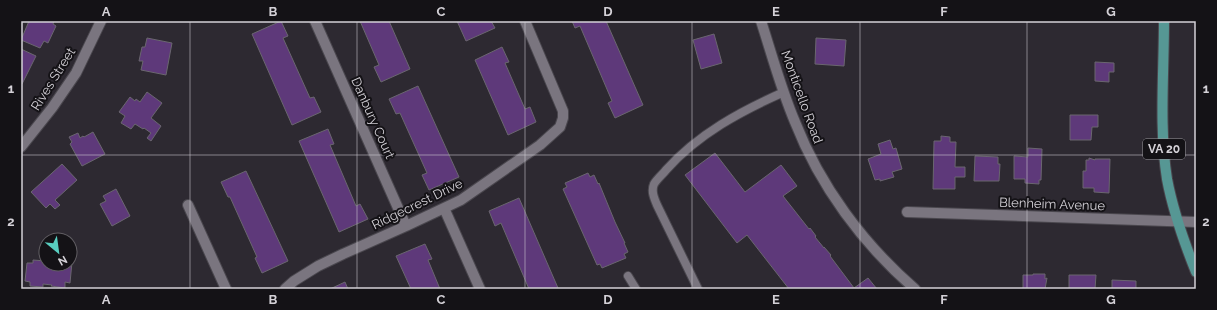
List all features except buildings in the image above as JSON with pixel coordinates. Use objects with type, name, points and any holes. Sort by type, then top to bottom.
[{"type":"main road","name":"VA 20","points":[[1164,21],[1163,137],[1167,179],[1178,222],[1196,272]]},
{"type":"street","name":"Rives Street","points":[[21,147],[52,108],[76,73],[102,21]]},
{"type":"street","name":"Danbury Court","points":[[315,21],[406,226]]},
{"type":"street","name":"Ridgecrest Drive","points":[[285,289],[318,266],[461,200],[540,145],[560,127],[564,118],[563,111],[526,21]]},
{"type":"street","name":"Monticello Road","points":[[761,21],[795,122],[812,160],[833,196],[858,231],[900,276],[915,289]]},
{"type":"street","points":[[188,206],[226,289]]},
{"type":"street","points":[[444,208],[480,289]]},
{"type":"street","name":"Blenheim Avenue","points":[[907,212],[1196,222]]},
{"type":"lane","points":[[698,289],[657,205],[653,194],[654,184],[682,154],[718,126],[750,107],[784,92]]},
{"type":"lane","points":[[628,276],[636,289]]}]
